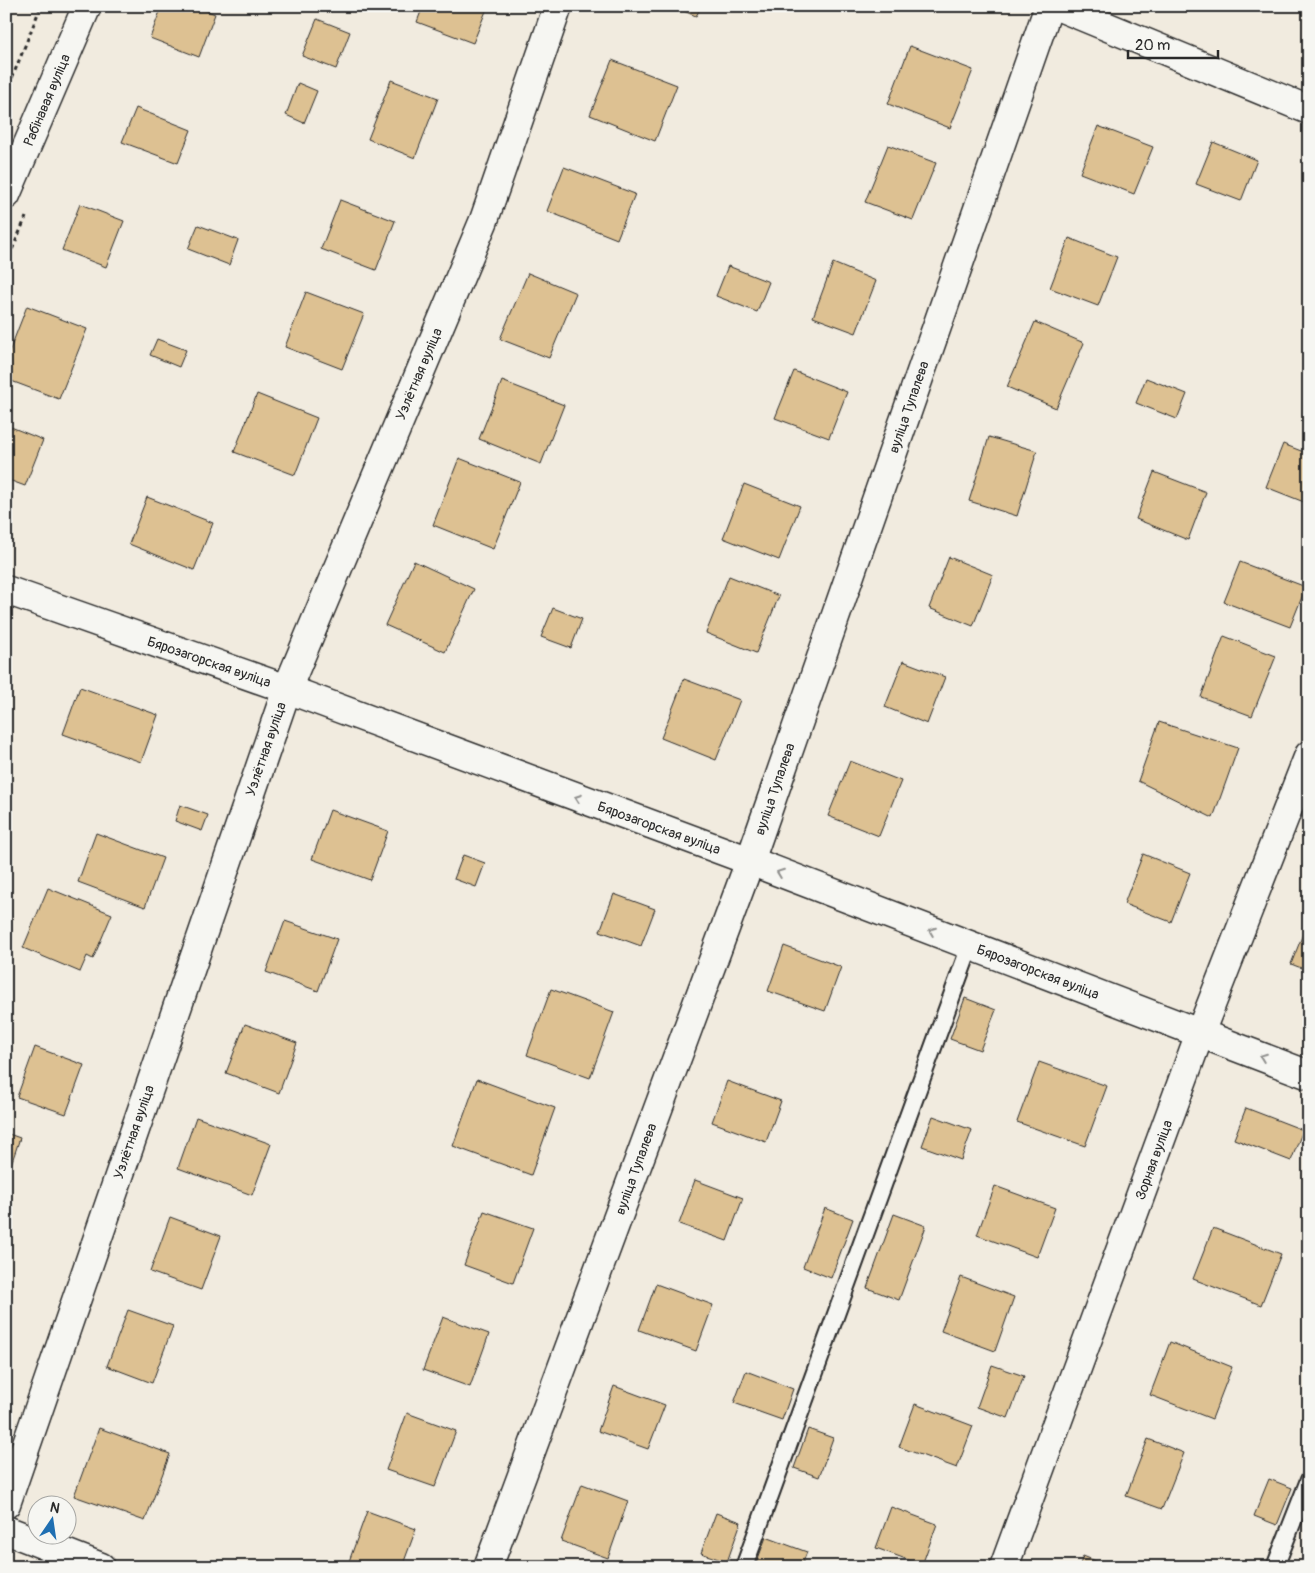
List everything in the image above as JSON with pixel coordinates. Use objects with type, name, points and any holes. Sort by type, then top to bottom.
[{"type":"street","name":"Рабінавая вуліца","points":[[6,195],[87,6]]},
{"type":"street","name":"Узлётная вуліца","points":[[6,1504],[287,689],[484,220],[558,6]]},
{"type":"street","name":"вуліца Тупалева","points":[[488,1567],[750,861],[1049,6]]},
{"type":"street","points":[[1057,6],[1309,110]]},
{"type":"street","name":"Бярозагорская вуліца","points":[[6,590],[287,689],[750,861],[1309,1075]]},
{"type":"street","name":"Зорная вуліца","points":[[1004,1567],[1200,1034],[1309,755]]},
{"type":"street","points":[[6,1530],[101,1567]]},
{"type":"lane","points":[[744,1567],[970,946]]},
{"type":"lane","points":[[1275,1567],[1309,1480]]},
{"type":"path","points":[[6,93],[41,6]]},
{"type":"building","points":[[162,6],[195,6],[215,14],[199,57],[150,38]]},
{"type":"building","points":[[423,6],[488,6],[473,43],[417,22]]},
{"type":"building","points":[[671,6],[702,6],[696,16]]},
{"type":"building","points":[[317,19],[350,32],[336,69],[302,56]]},
{"type":"building","points":[[910,46],[973,70],[950,128],[888,104]]},
{"type":"building","points":[[612,60],[677,85],[655,141],[590,115]]},
{"type":"building","points":[[391,80],[438,98],[415,158],[368,139]]},
{"type":"building","points":[[298,83],[317,91],[304,123],[286,115]]},
{"type":"building","points":[[136,108],[191,130],[178,163],[122,142]]},
{"type":"building","points":[[1098,126],[1153,147],[1134,194],[1080,173]]},
{"type":"building","points":[[1213,142],[1257,160],[1241,201],[1196,184]]},
{"type":"building","points":[[888,145],[936,163],[913,220],[865,202]]},
{"type":"building","points":[[564,167],[635,194],[617,239],[547,211]]},
{"type":"building","points":[[340,200],[395,221],[376,270],[321,249]]},
{"type":"building","points":[[80,204],[124,221],[106,267],[62,250]]},
{"type":"building","points":[[198,225],[238,240],[229,265],[188,249]]},
{"type":"building","points":[[1069,238],[1117,257],[1098,306],[1050,288]]},
{"type":"building","points":[[833,263],[876,281],[856,333],[813,317]]},
{"type":"building","points":[[728,266],[769,282],[757,312],[716,296]]},
{"type":"building","points":[[528,273],[576,293],[549,358],[500,339]]},
{"type":"building","points":[[306,292],[364,314],[342,369],[285,347]]},
{"type":"building","points":[[27,306],[87,329],[59,399],[6,379],[6,360]]},
{"type":"building","points":[[1035,322],[1084,343],[1056,408],[1007,387]]},
{"type":"building","points":[[157,339],[186,350],[179,367],[150,355]]},
{"type":"building","points":[[794,371],[847,392],[829,438],[775,418]]},
{"type":"building","points":[[1146,378],[1187,394],[1177,419],[1136,403]]},
{"type":"building","points":[[502,381],[564,405],[541,464],[479,439]]},
{"type":"building","points":[[257,394],[317,418],[295,475],[234,452]]},
{"type":"building","points":[[6,425],[43,440],[25,486],[6,479]]},
{"type":"building","points":[[989,437],[1037,451],[1017,516],[969,501]]},
{"type":"building","points":[[1283,444],[1309,454],[1309,504],[1266,487]]},
{"type":"building","points":[[459,458],[520,482],[493,549],[433,525]]},
{"type":"building","points":[[1154,472],[1206,492],[1188,540],[1136,519]]},
{"type":"building","points":[[744,484],[800,506],[779,560],[723,538]]},
{"type":"building","points":[[147,497],[213,523],[194,570],[129,544]]},
{"type":"building","points":[[949,557],[993,575],[973,626],[929,608]]},
{"type":"building","points":[[414,561],[474,589],[445,652],[385,625]]},
{"type":"building","points":[[1240,562],[1306,587],[1290,627],[1224,602]]},
{"type":"building","points":[[729,576],[779,596],[756,653],[706,633]]},
{"type":"building","points":[[553,608],[582,619],[571,648],[541,637]]},
{"type":"building","points":[[1224,636],[1276,656],[1252,716],[1201,697]]},
{"type":"building","points":[[903,661],[945,677],[927,724],[885,707]]},
{"type":"building","points":[[684,679],[740,700],[716,760],[661,738]]},
{"type":"building","points":[[80,687],[158,715],[141,762],[63,734]]},
{"type":"building","points":[[1159,722],[1238,748],[1213,818],[1138,781]]},
{"type":"building","points":[[850,761],[901,781],[879,836],[828,816]]},
{"type":"building","points":[[180,805],[208,815],[202,831],[175,821]]},
{"type":"building","points":[[330,810],[388,831],[370,880],[312,859]]},
{"type":"building","points":[[96,833],[163,858],[145,907],[78,882]]},
{"type":"building","points":[[1143,854],[1190,873],[1171,922],[1124,904]]},
{"type":"building","points":[[463,855],[485,863],[476,887],[454,879]]},
{"type":"building","points":[[48,888],[112,914],[93,959],[87,956],[80,972],[23,948]]},
{"type":"building","points":[[614,894],[655,909],[641,946],[600,931]]},
{"type":"building","points":[[1309,919],[1309,971],[1291,964]]},
{"type":"building","points":[[285,921],[337,939],[318,991],[266,972]]},
{"type":"building","points":[[784,946],[841,967],[825,1011],[768,991]]},
{"type":"building","points":[[551,989],[614,1012],[590,1078],[527,1055]]},
{"type":"building","points":[[965,998],[996,1010],[980,1050],[950,1039]]},
{"type":"building","points":[[245,1024],[297,1043],[279,1093],[226,1073]]},
{"type":"building","points":[[35,1047],[84,1065],[66,1114],[17,1097]]},
{"type":"building","points":[[1039,1062],[1107,1086],[1085,1146],[1017,1122]]},
{"type":"building","points":[[477,1079],[555,1108],[531,1175],[453,1146]]},
{"type":"building","points":[[727,1081],[781,1101],[766,1142],[712,1122]]},
{"type":"building","points":[[1246,1108],[1303,1130],[1291,1161],[1234,1139]]},
{"type":"building","points":[[933,1116],[972,1130],[961,1160],[922,1146]]},
{"type":"building","points":[[196,1117],[271,1144],[252,1195],[178,1168]]},
{"type":"building","points":[[6,1133],[20,1138],[6,1179]]},
{"type":"building","points":[[695,1180],[743,1198],[727,1241],[679,1224]]},
{"type":"building","points":[[995,1186],[1055,1208],[1037,1257],[977,1235]]},
{"type":"building","points":[[825,1208],[853,1219],[831,1278],[803,1267]]},
{"type":"building","points":[[484,1211],[533,1228],[513,1283],[464,1265]]},
{"type":"building","points":[[894,1214],[926,1226],[899,1300],[867,1288]]},
{"type":"building","points":[[170,1217],[221,1236],[201,1290],[150,1272]]},
{"type":"building","points":[[1213,1228],[1281,1254],[1261,1305],[1193,1279]]},
{"type":"building","points":[[961,1277],[1014,1297],[995,1351],[941,1331]]},
{"type":"building","points":[[656,1284],[713,1305],[696,1351],[639,1330]]},
{"type":"building","points":[[128,1310],[173,1326],[152,1383],[107,1366]]},
{"type":"building","points":[[443,1317],[489,1334],[470,1387],[423,1370]]},
{"type":"building","points":[[1170,1342],[1232,1367],[1212,1419],[1150,1395]]},
{"type":"building","points":[[992,1365],[1024,1376],[1008,1418],[977,1407]]},
{"type":"building","points":[[746,1371],[793,1389],[782,1420],[734,1403]]},
{"type":"building","points":[[614,1386],[665,1405],[648,1449],[598,1431]]},
{"type":"building","points":[[915,1404],[973,1426],[957,1468],[899,1447]]},
{"type":"building","points":[[407,1413],[456,1431],[435,1487],[386,1470]]},
{"type":"building","points":[[99,1428],[170,1454],[145,1521],[74,1496]]},
{"type":"building","points":[[808,1429],[833,1438],[819,1477],[794,1468]]},
{"type":"building","points":[[1148,1439],[1184,1453],[1162,1509],[1126,1496]]},
{"type":"building","points":[[1269,1479],[1292,1488],[1277,1525],[1254,1516]]},
{"type":"building","points":[[582,1484],[628,1501],[608,1558],[561,1541]]},
{"type":"building","points":[[891,1507],[937,1524],[922,1565],[876,1548]]},
{"type":"building","points":[[367,1511],[416,1529],[402,1567],[347,1567]]},
{"type":"building","points":[[716,1513],[741,1522],[727,1562],[701,1553]]},
{"type":"building","points":[[766,1537],[807,1552],[801,1567],[763,1567],[756,1564]]},
{"type":"building","points":[[1083,1556],[1111,1567],[1079,1567]]}]
